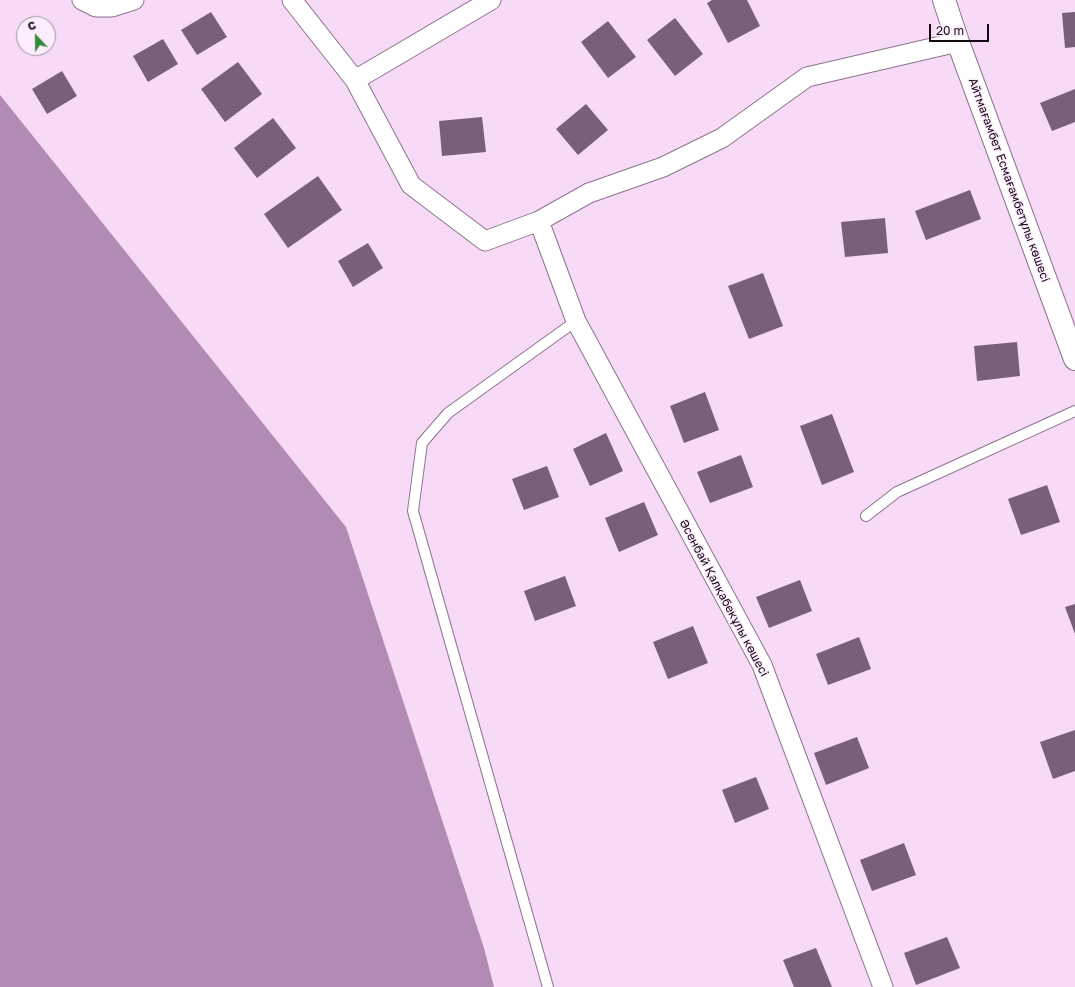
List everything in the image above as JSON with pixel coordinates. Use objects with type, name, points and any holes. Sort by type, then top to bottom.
[{"type":"street","points":[[82,0],[96,7],[112,7],[134,0]]},
{"type":"street","points":[[292,0],[355,80],[410,185],[485,241],[539,221],[589,193],[663,167],[722,138],[807,77],[958,42]]},
{"type":"street","points":[[355,80],[491,0]]},
{"type":"street","name":"Айтмағамбет Есмағамбетұлы көшесі","points":[[944,0],[958,42],[1075,359]]},
{"type":"street","name":"Әсенбай Қалқабекұлы көшесі","points":[[539,221],[576,321],[762,665],[883,987]]},
{"type":"lane","points":[[548,987],[412,511],[422,443],[448,413],[576,321]]},
{"type":"lane","points":[[866,516],[897,492],[1075,411]]},
{"type":"shaded area","points":[[0,95],[346,527],[484,948],[494,987],[0,987]]},
{"type":"building","points":[[712,0],[747,0],[760,26],[728,43],[707,3]]},
{"type":"building","points":[[211,12],[227,37],[197,55],[181,30]]},
{"type":"building","points":[[1075,12],[1075,47],[1065,48],[1062,13]]},
{"type":"building","points":[[675,18],[703,54],[675,76],[647,40]]},
{"type":"building","points":[[608,21],[636,57],[608,78],[581,42]]},
{"type":"building","points":[[163,39],[178,64],[148,82],[133,56]]},
{"type":"building","points":[[238,62],[262,94],[225,122],[201,89]]},
{"type":"building","points":[[62,71],[77,96],[47,114],[32,89]]},
{"type":"building","points":[[1075,89],[1075,122],[1052,131],[1040,103]]},
{"type":"building","points":[[586,104],[608,130],[578,155],[556,129]]},
{"type":"building","points":[[482,117],[486,152],[442,156],[439,121]]},
{"type":"building","points":[[273,118],[296,148],[257,178],[234,148]]},
{"type":"building","points":[[318,176],[342,210],[288,248],[264,214]]},
{"type":"building","points":[[970,190],[981,219],[926,240],[915,211]]},
{"type":"building","points":[[885,218],[888,253],[845,257],[841,222]]},
{"type":"building","points":[[368,243],[383,268],[353,287],[338,261]]},
{"type":"building","points":[[763,273],[783,326],[749,339],[728,286]]},
{"type":"building","points":[[1017,342],[1020,376],[977,381],[974,346]]},
{"type":"building","points":[[705,392],[719,430],[684,443],[670,406]]},
{"type":"building","points":[[832,414],[854,472],[822,485],[800,426]]},
{"type":"building","points":[[606,433],[623,471],[590,486],[573,449]]},
{"type":"building","points":[[741,455],[753,487],[710,503],[697,472]]},
{"type":"building","points":[[547,466],[559,497],[524,510],[512,479]]},
{"type":"building","points":[[1047,485],[1060,522],[1021,535],[1008,499]]},
{"type":"building","points":[[644,502],[658,535],[619,552],[605,518]]},
{"type":"building","points":[[565,576],[576,606],[535,621],[524,591]]},
{"type":"building","points":[[800,580],[812,611],[769,628],[756,597]]},
{"type":"building","points":[[1075,604],[1075,634],[1065,607]]},
{"type":"building","points":[[693,626],[708,663],[668,679],[653,642]]},
{"type":"building","points":[[859,637],[871,669],[828,685],[816,654]]},
{"type":"building","points":[[1075,730],[1075,771],[1053,779],[1040,742]]},
{"type":"building","points":[[857,737],[869,768],[826,785],[814,753]]},
{"type":"building","points":[[756,777],[769,809],[735,823],[722,790]]},
{"type":"building","points":[[904,843],[916,875],[872,891],[860,860]]},
{"type":"building","points":[[947,937],[960,968],[916,985],[904,953]]},
{"type":"building","points":[[816,948],[832,987],[794,987],[783,960]]}]
